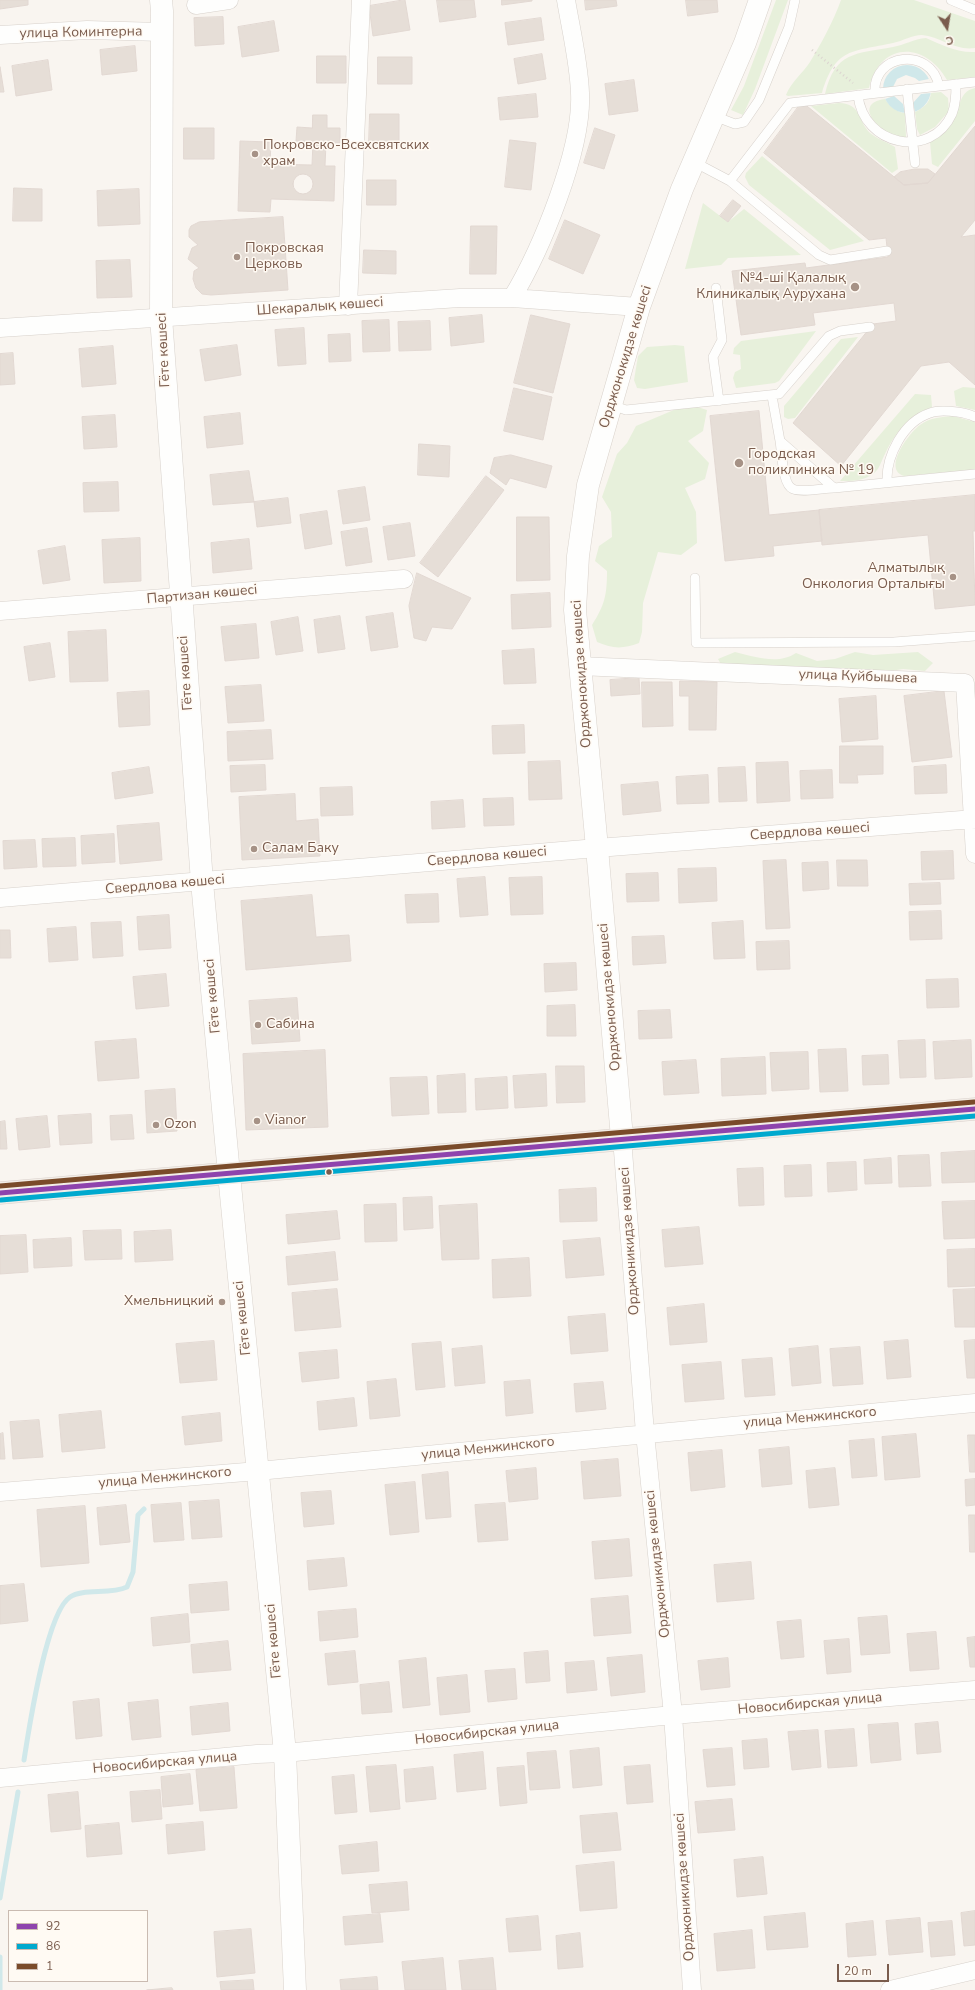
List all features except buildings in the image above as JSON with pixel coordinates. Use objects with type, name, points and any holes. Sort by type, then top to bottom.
[{"type":"main road","name":"Гёте көшесі","points":[[161,0],[161,317],[202,882],[285,1753],[295,1990]]},
{"type":"main road","name":"Орджонокидзе көшесі","points":[[622,1138],[598,848],[574,610],[578,556],[588,485],[639,307],[694,162],[745,43],[760,0]]},
{"type":"main road","points":[[0,1193],[229,1174],[622,1138],[975,1109]]},
{"type":"street","points":[[196,5],[230,0]]},
{"type":"street","points":[[348,306],[361,0]]},
{"type":"street","points":[[512,298],[523,279],[550,219],[575,146],[580,94],[566,0]]},
{"type":"street","name":"улица Коминтерна","points":[[0,35],[87,30],[162,32]]},
{"type":"street","name":"Шекаралық көшесі","points":[[0,328],[460,298],[512,298],[639,307]]},
{"type":"street","name":"Партизан көшесі","points":[[0,611],[404,579]]},
{"type":"street","name":"улица Куйбышева","points":[[579,666],[970,681],[975,854]]},
{"type":"street","name":"Свердлова көшесі","points":[[0,898],[598,848],[974,819]]},
{"type":"street","name":"Орджоникидзе көшесі","points":[[622,1138],[645,1434],[673,1715],[692,1990]]},
{"type":"street","name":"улица Менжинского","points":[[0,1492],[258,1471],[975,1403]]},
{"type":"street","name":"Новосибирская улица","points":[[0,1778],[257,1754],[285,1753],[673,1715],[975,1690]]},
{"type":"street","points":[[890,1990],[975,1970]]},
{"type":"lane","points":[[714,116],[735,124],[744,122],[759,100],[788,27],[795,0]]},
{"type":"lane","points":[[951,0],[975,10]]},
{"type":"lane","points":[[879,92],[874,86],[878,75],[885,66],[895,60],[906,58],[917,60],[927,65],[934,73],[935,86]]},
{"type":"lane","points":[[730,181],[790,103],[975,82]]},
{"type":"lane","points":[[858,95],[860,107],[867,122],[880,134],[896,141],[913,142],[930,137],[942,128],[951,115],[956,100],[956,84]]},
{"type":"lane","points":[[907,89],[915,162]]},
{"type":"lane","points":[[694,162],[730,181],[819,255],[830,260],[887,251]]},
{"type":"lane","points":[[716,288],[722,340],[713,357],[719,401]]},
{"type":"lane","points":[[611,405],[626,410],[772,396],[779,394],[785,390],[829,336],[840,331],[870,327]]},
{"type":"lane","points":[[772,396],[785,476],[787,484],[792,489],[834,488],[975,474]]},
{"type":"lane","points":[[887,482],[886,468],[894,449],[904,434],[916,421],[930,413],[950,411],[970,414],[975,417]]},
{"type":"lane","points":[[780,441],[834,488]]},
{"type":"lane","points":[[695,578],[696,643],[894,642],[975,636]]},
{"type":"path","points":[[812,50],[857,87],[858,95]]},
{"type":"green space","points":[[776,0],[788,0],[755,89],[743,115],[731,110],[744,86]]},
{"type":"green space","points":[[841,0],[914,0],[975,21],[975,48],[961,48],[929,36],[915,36],[847,54],[833,67],[827,78],[822,93],[786,95],[791,86],[807,66],[823,39]]},
{"type":"green space","points":[[926,38],[956,50],[975,52],[975,77],[947,80],[938,67],[927,58],[916,53],[904,52],[893,55],[883,61],[875,73],[869,88],[825,94],[829,80],[835,70],[841,62],[849,57],[868,51],[897,46]]},
{"type":"green space","points":[[975,88],[975,121],[938,167],[932,164],[930,142],[950,126],[955,118],[962,97],[969,90]]},
{"type":"green space","points":[[941,92],[948,98],[949,111],[935,127],[920,135],[917,129],[915,112],[926,104],[931,93]]},
{"type":"green space","points":[[885,99],[894,108],[905,113],[906,137],[889,133],[881,128],[870,114],[870,107],[874,102]]},
{"type":"green space","points":[[839,103],[852,106],[870,133],[895,147],[898,169],[892,173],[811,106]]},
{"type":"green space","points":[[762,156],[864,241],[830,250],[749,185],[745,177],[746,173]]},
{"type":"green space","points":[[703,203],[728,222],[744,209],[801,255],[728,258],[721,265],[685,269]]},
{"type":"green space","points":[[816,331],[779,381],[775,383],[736,388],[733,378],[735,372],[741,369],[740,355],[733,354],[734,348],[741,341]]},
{"type":"green space","points":[[858,337],[795,418],[788,419],[784,417],[784,406],[841,339]]},
{"type":"green space","points":[[675,345],[684,346],[688,382],[645,389],[637,388],[634,380],[638,356],[647,347]]},
{"type":"green space","points":[[963,387],[975,388],[975,410],[956,406],[954,391]]},
{"type":"green space","points":[[915,394],[931,395],[932,407],[916,415],[903,426],[892,440],[878,468],[873,474],[853,481],[840,481]]},
{"type":"green space","points":[[688,404],[707,410],[703,431],[688,441],[709,463],[705,479],[685,488],[696,512],[697,543],[681,555],[658,552],[643,603],[642,632],[639,643],[628,646],[613,647],[597,642],[592,625],[600,611],[604,599],[607,571],[595,561],[599,546],[612,537],[611,512],[602,497],[617,454],[627,443],[636,426]]},
{"type":"green space","points":[[953,416],[975,422],[975,470],[904,476],[898,472],[896,459],[904,443],[915,429],[931,419]]},
{"type":"green space","points":[[735,652],[767,659],[782,659],[796,653],[817,661],[835,659],[855,652],[873,655],[918,652],[933,663],[925,671],[903,669],[865,675],[724,670],[718,659]]},
{"type":"water","points":[[902,65],[912,65],[924,72],[931,84],[931,94],[924,106],[912,113],[902,113],[894,109],[887,102],[883,94],[883,84],[887,76],[894,69]]},
{"type":"pier","points":[[906,75],[919,81],[929,79],[932,86],[931,93],[921,94],[913,103],[915,112],[910,114],[905,113],[903,104],[894,96],[885,99],[883,92],[893,87],[897,79]]},
{"type":"waterway","points":[[24,1760],[34,1699],[46,1647],[61,1607],[70,1597],[75,1594],[113,1591],[127,1587],[133,1572],[138,1515],[144,1509]]},
{"type":"waterway","points":[[0,1898],[18,1792]]},
{"type":"waterway","points":[[0,1957],[0,1990]]},
{"type":"transit line","name":"1","points":[[0,1186],[974,1102]]},
{"type":"transit line","name":"92","points":[[0,1193],[975,1109]]},
{"type":"transit line","name":"86","points":[[1,1200],[975,1116]]},
{"type":"place","name":"Покровско-Всехсвятских храм","points":[[255,154]]},
{"type":"place","name":"Покровская Церковь","points":[[237,257]]},
{"type":"place","name":"№4-ші Қалалық Клиникалық Аурухана","points":[[855,287]]},
{"type":"place","name":"Городская поликлиника № 19","points":[[739,463]]},
{"type":"place","name":"Алматылық Онкология Орталығы","points":[[953,577]]},
{"type":"place","name":"Салам Баку","points":[[254,849]]},
{"type":"place","name":"Сабина","points":[[258,1025]]},
{"type":"place","name":"Vianor","points":[[257,1121]]},
{"type":"place","name":"Ozon","points":[[156,1125]]},
{"type":"place","name":"Хмельницкий","points":[[222,1302]]}]
